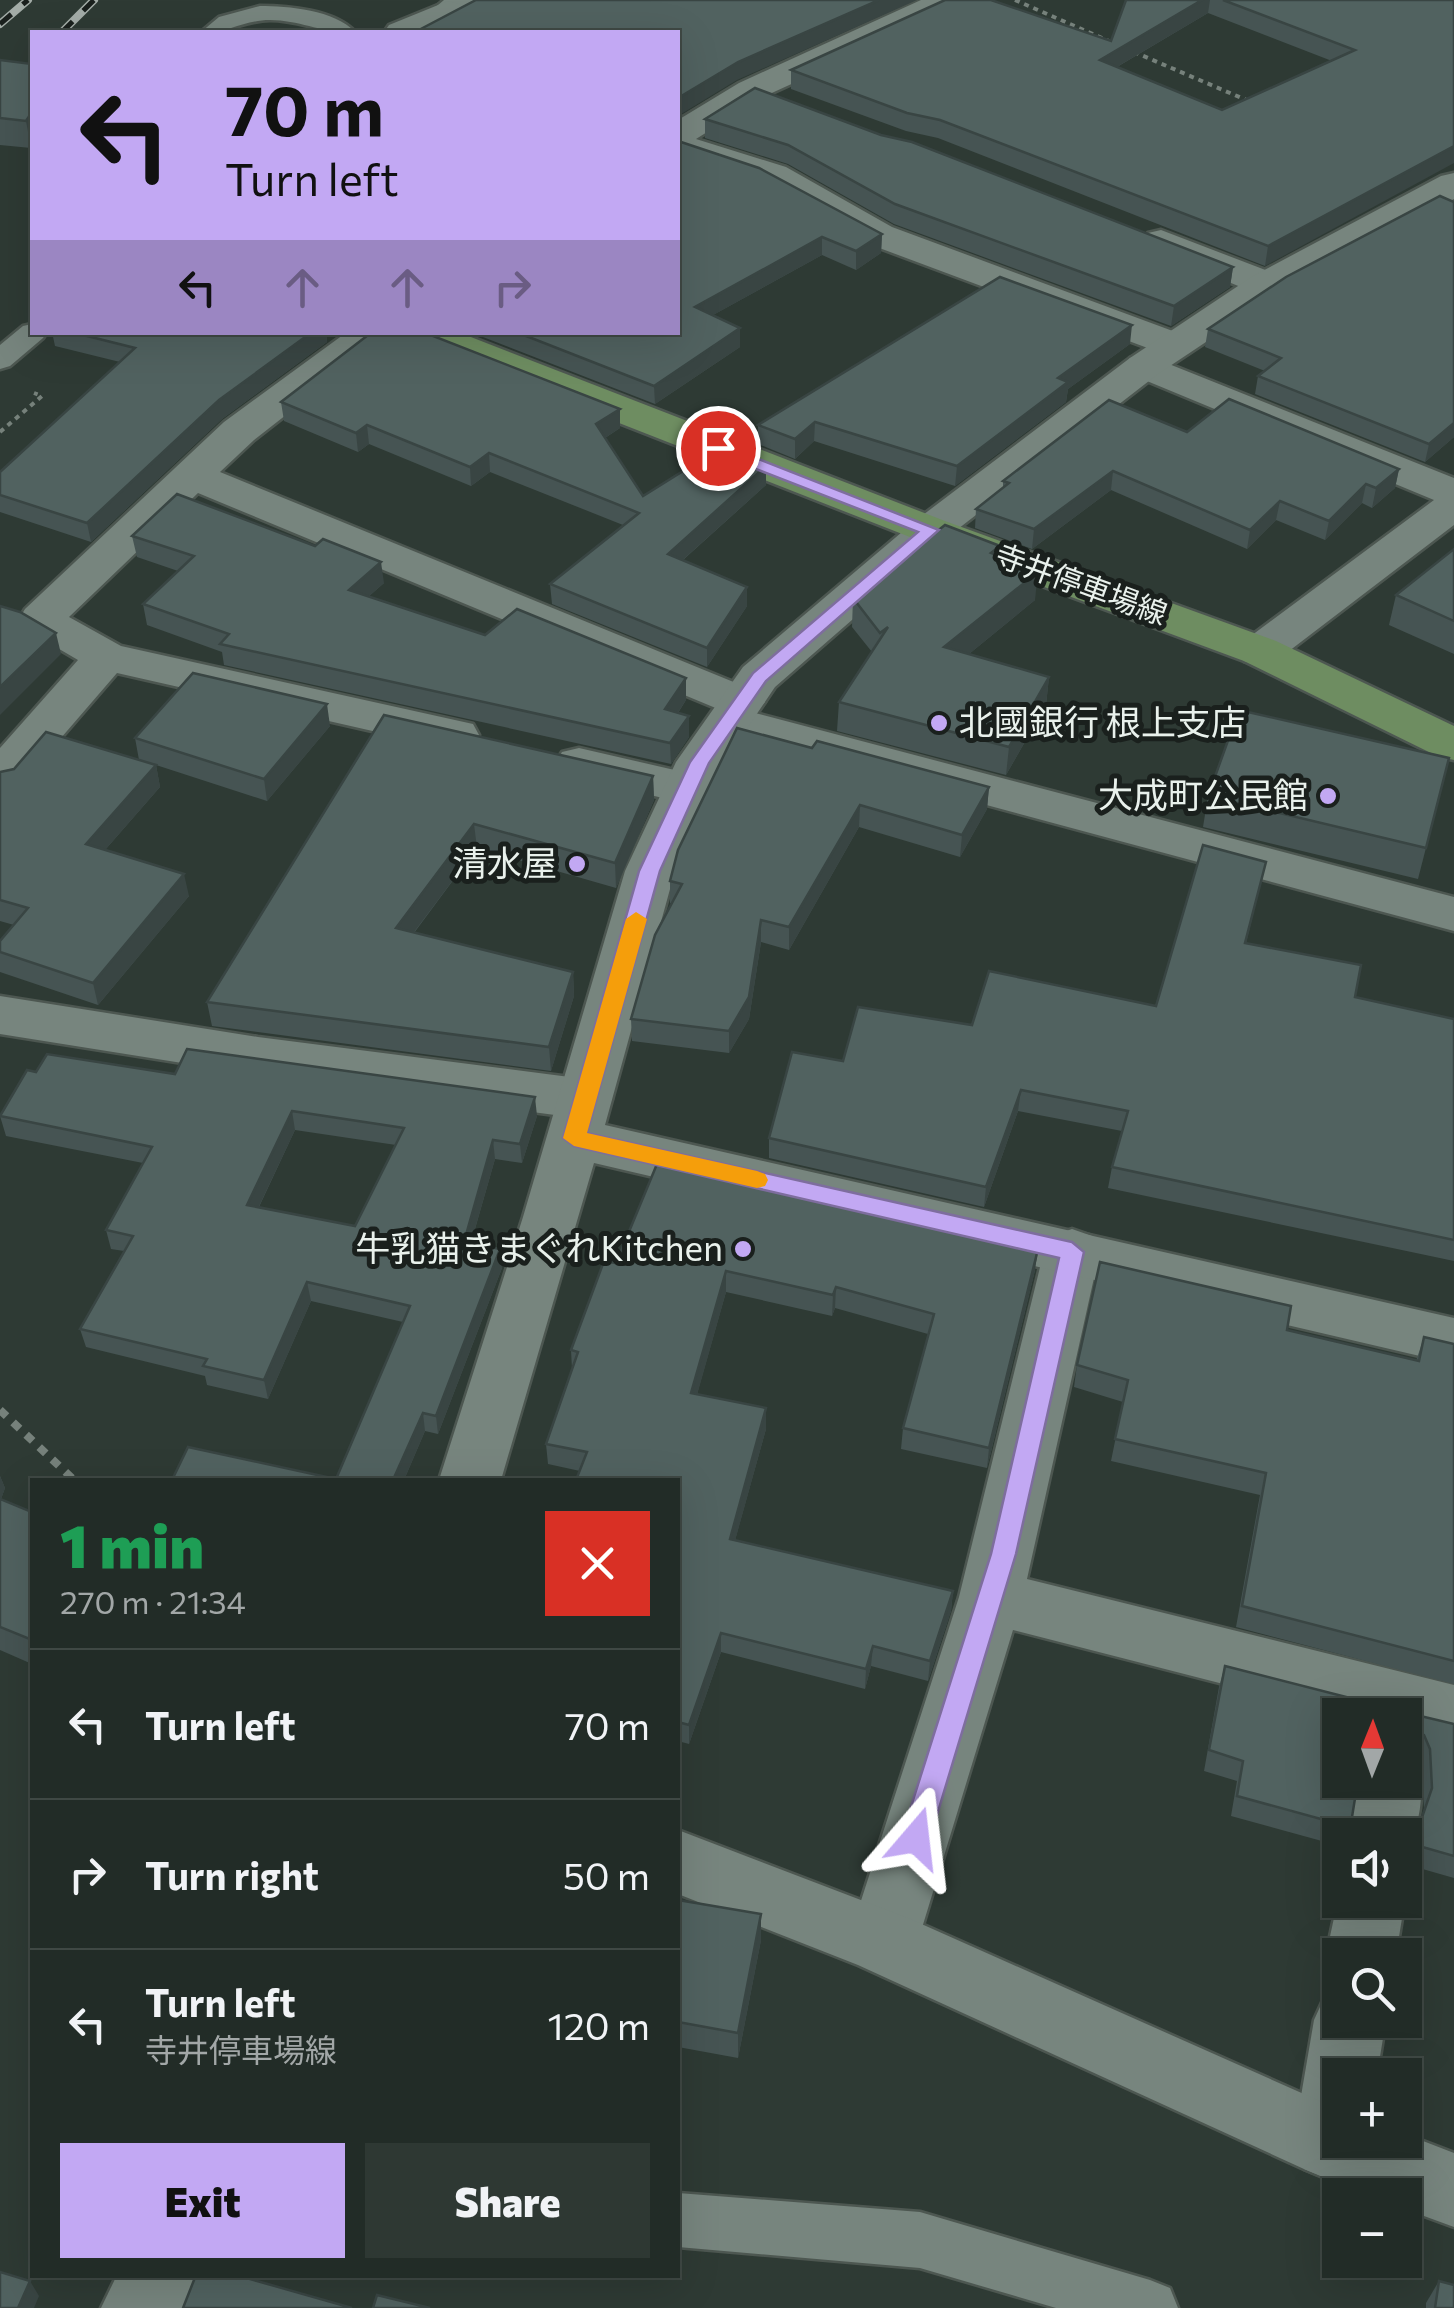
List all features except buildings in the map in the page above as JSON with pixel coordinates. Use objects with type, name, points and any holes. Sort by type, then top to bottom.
[{"type":"main road","name":"寺井停車場線","points":[[429,335],[930,530],[1260,651],[1454,745]]},
{"type":"street","points":[[680,133],[750,90],[948,0]]},
{"type":"street","points":[[405,30],[459,5]]},
{"type":"street","points":[[750,90],[804,110]]},
{"type":"street","points":[[680,133],[773,176],[879,236],[1159,356],[1454,492]]},
{"type":"street","points":[[471,1478],[650,871],[700,762],[759,677],[930,530],[1159,356],[1267,284],[1454,184]]},
{"type":"street","points":[[1128,228],[1267,284]]},
{"type":"street","points":[[368,335],[239,431],[42,620],[106,657],[688,788]]},
{"type":"street","points":[[194,477],[735,712],[1454,914]]},
{"type":"street","points":[[1260,651],[1454,505]]},
{"type":"street","points":[[0,778],[106,657]]},
{"type":"street","points":[[0,1015],[258,1056],[580,1118],[1072,1252],[1454,1341]]},
{"type":"street","points":[[883,1941],[991,1597],[1072,1252]]},
{"type":"street","points":[[991,1597],[1374,1698]]},
{"type":"street","points":[[680,1863],[883,1941],[1322,2095]]},
{"type":"street","points":[[1412,2158],[1454,2190]]},
{"type":"street","points":[[140,2308],[163,2278]]},
{"type":"lane","points":[[216,30],[250,12],[288,11],[338,30]]},
{"type":"lane","points":[[0,360],[30,335]]},
{"type":"lane","points":[[680,2220],[920,2240],[1150,2308]]},
{"type":"path","points":[[1015,0],[1268,110]]},
{"type":"path","points":[[0,1410],[72,1478]]},
{"type":"railway","points":[[0,24],[28,0]]},
{"type":"railway","points":[[64,30],[94,0]]},
{"type":"slow traffic","points":[[636,919],[574,1138],[757,1180]]},
{"type":"place","name":"北國銀行 根上支店","points":[[939,723]]},
{"type":"place","name":"大成町公民館","points":[[1328,796]]},
{"type":"place","name":"清水屋","points":[[577,864]]},
{"type":"place","name":"牛乳猫きまぐれKitchen","points":[[743,1249]]},
{"type":"route","points":[[718,448],[930,530],[759,677],[700,762],[650,871],[574,1138],[1072,1252],[1004,1554],[916,1838]]}]
